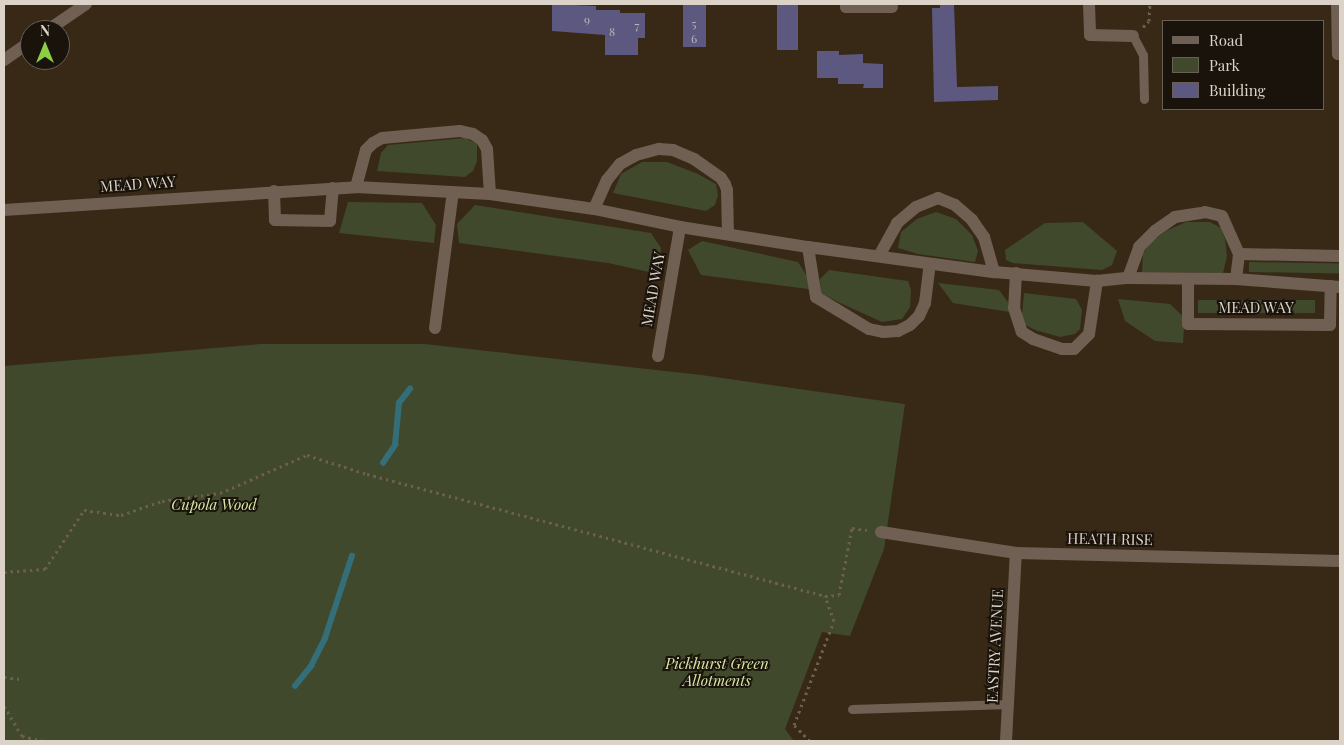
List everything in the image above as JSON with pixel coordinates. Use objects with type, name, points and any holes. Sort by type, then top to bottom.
[{"type":"street","points":[[63,20],[86,4]]},
{"type":"street","points":[[846,4],[846,7],[892,7]]},
{"type":"street","points":[[1089,4],[1090,35],[1133,36]]},
{"type":"street","points":[[1337,4],[1338,54],[1340,54]]},
{"type":"street","points":[[4,60],[20,49]]},
{"type":"street","points":[[356,186],[366,150],[372,143],[382,138],[460,131],[473,134],[482,140],[487,149],[490,194]]},
{"type":"street","points":[[594,210],[607,180],[620,164],[636,155],[659,149],[673,150],[694,159],[721,178],[725,184],[728,233]]},
{"type":"street","name":"MEAD WAY","points":[[4,210],[356,186],[490,194],[808,247],[994,272],[1097,281],[1128,278],[1236,279],[1336,287],[1330,324],[1188,324],[1188,279]]},
{"type":"street","points":[[274,191],[276,220],[330,221],[333,188]]},
{"type":"street","points":[[435,328],[453,192]]},
{"type":"street","points":[[879,256],[897,223],[916,207],[938,198],[955,205],[972,220],[984,237],[994,272]]},
{"type":"street","points":[[1128,278],[1139,247],[1155,232],[1175,217],[1205,212],[1222,216],[1239,254],[1340,256]]},
{"type":"street","name":"MEAD WAY","points":[[658,356],[680,227]]},
{"type":"street","points":[[808,247],[816,297],[869,329],[883,332],[898,330],[910,325],[920,316],[930,264]]},
{"type":"street","name":"MEAD WAY","points":[[1236,279],[1239,254]]},
{"type":"street","points":[[1016,273],[1014,308],[1022,332],[1033,339],[1062,349],[1074,349],[1089,334],[1097,281]]},
{"type":"street","name":"HEATH RISE","points":[[881,532],[1016,552],[1340,561]]},
{"type":"street","name":"EASTRY AVENUE","points":[[1006,741],[1016,552]]},
{"type":"lane","points":[[1133,36],[1143,55],[1144,99]]},
{"type":"lane","points":[[852,709],[1009,704]]},
{"type":"path","points":[[1133,36],[1149,22],[1150,4]]},
{"type":"path","points":[[4,572],[45,569],[84,510],[121,515],[162,501],[220,493],[307,455],[376,476],[825,596],[839,595],[852,528],[881,532]]},
{"type":"path","points":[[810,741],[794,725],[834,621],[825,596]]},
{"type":"path","points":[[4,677],[20,679]]},
{"type":"path","points":[[4,706],[22,736],[43,741]]},
{"type":"green space","points":[[465,138],[477,144],[477,161],[473,171],[465,177],[377,171],[381,153],[388,145]]},
{"type":"green space","points":[[642,162],[667,162],[698,174],[716,184],[718,195],[715,205],[706,211],[613,193],[621,174]]},
{"type":"green space","points":[[348,202],[422,203],[436,225],[434,243],[339,233]]},
{"type":"green space","points":[[475,205],[651,233],[661,248],[658,274],[608,263],[459,243],[457,224]]},
{"type":"green space","points":[[936,212],[956,219],[972,235],[978,251],[975,262],[918,254],[898,248],[901,232],[917,219]]},
{"type":"green space","points":[[1083,222],[1117,251],[1112,265],[1102,270],[1013,263],[1006,260],[1005,250],[1045,223]]},
{"type":"green space","points":[[1186,222],[1210,222],[1221,228],[1225,239],[1227,256],[1223,273],[1142,272],[1143,254],[1149,244],[1166,231]]},
{"type":"green space","points":[[702,241],[798,262],[816,290],[701,275],[688,250]]},
{"type":"green space","points":[[1249,262],[1340,264],[1340,274],[1249,272]]},
{"type":"green space","points":[[829,270],[908,281],[911,290],[910,307],[902,319],[882,322],[838,302],[821,293],[820,279]]},
{"type":"green space","points":[[938,283],[999,290],[1016,313],[953,303]]},
{"type":"green space","points":[[1024,293],[1076,299],[1082,310],[1080,329],[1075,334],[1060,337],[1035,330],[1024,324],[1022,315]]},
{"type":"green space","points":[[1118,299],[1170,304],[1193,326],[1184,327],[1183,343],[1155,341],[1125,321]]},
{"type":"green space","points":[[1198,300],[1315,300],[1315,313],[1198,313]]},
{"type":"green space","points":[[261,344],[424,344],[701,375],[905,404],[884,549],[850,636],[822,632],[785,729],[794,741],[4,741],[4,366]]},
{"type":"building","points":[[552,4],[596,6],[596,10],[620,10],[620,13],[645,13],[645,38],[638,38],[638,55],[605,55],[605,35],[552,31]]},
{"type":"building","points":[[683,4],[706,4],[706,47],[683,47]]},
{"type":"building","points":[[777,4],[798,4],[798,50],[777,50]]},
{"type":"building","points":[[940,4],[954,4],[957,87],[998,86],[998,100],[934,102],[932,8],[940,8]]},
{"type":"building","points":[[817,51],[839,51],[839,55],[863,54],[863,63],[883,64],[883,88],[863,88],[864,84],[838,84],[838,78],[817,78]]},
{"type":"waterway","points":[[383,463],[395,445],[399,403],[410,389]]},
{"type":"waterway","points":[[295,686],[311,666],[325,638],[352,556]]},
{"type":"park label","name":"Cupola Wood","points":[[214,505]]},
{"type":"park label","name":"Pickhurst Green Allotments","points":[[717,672]]}]
